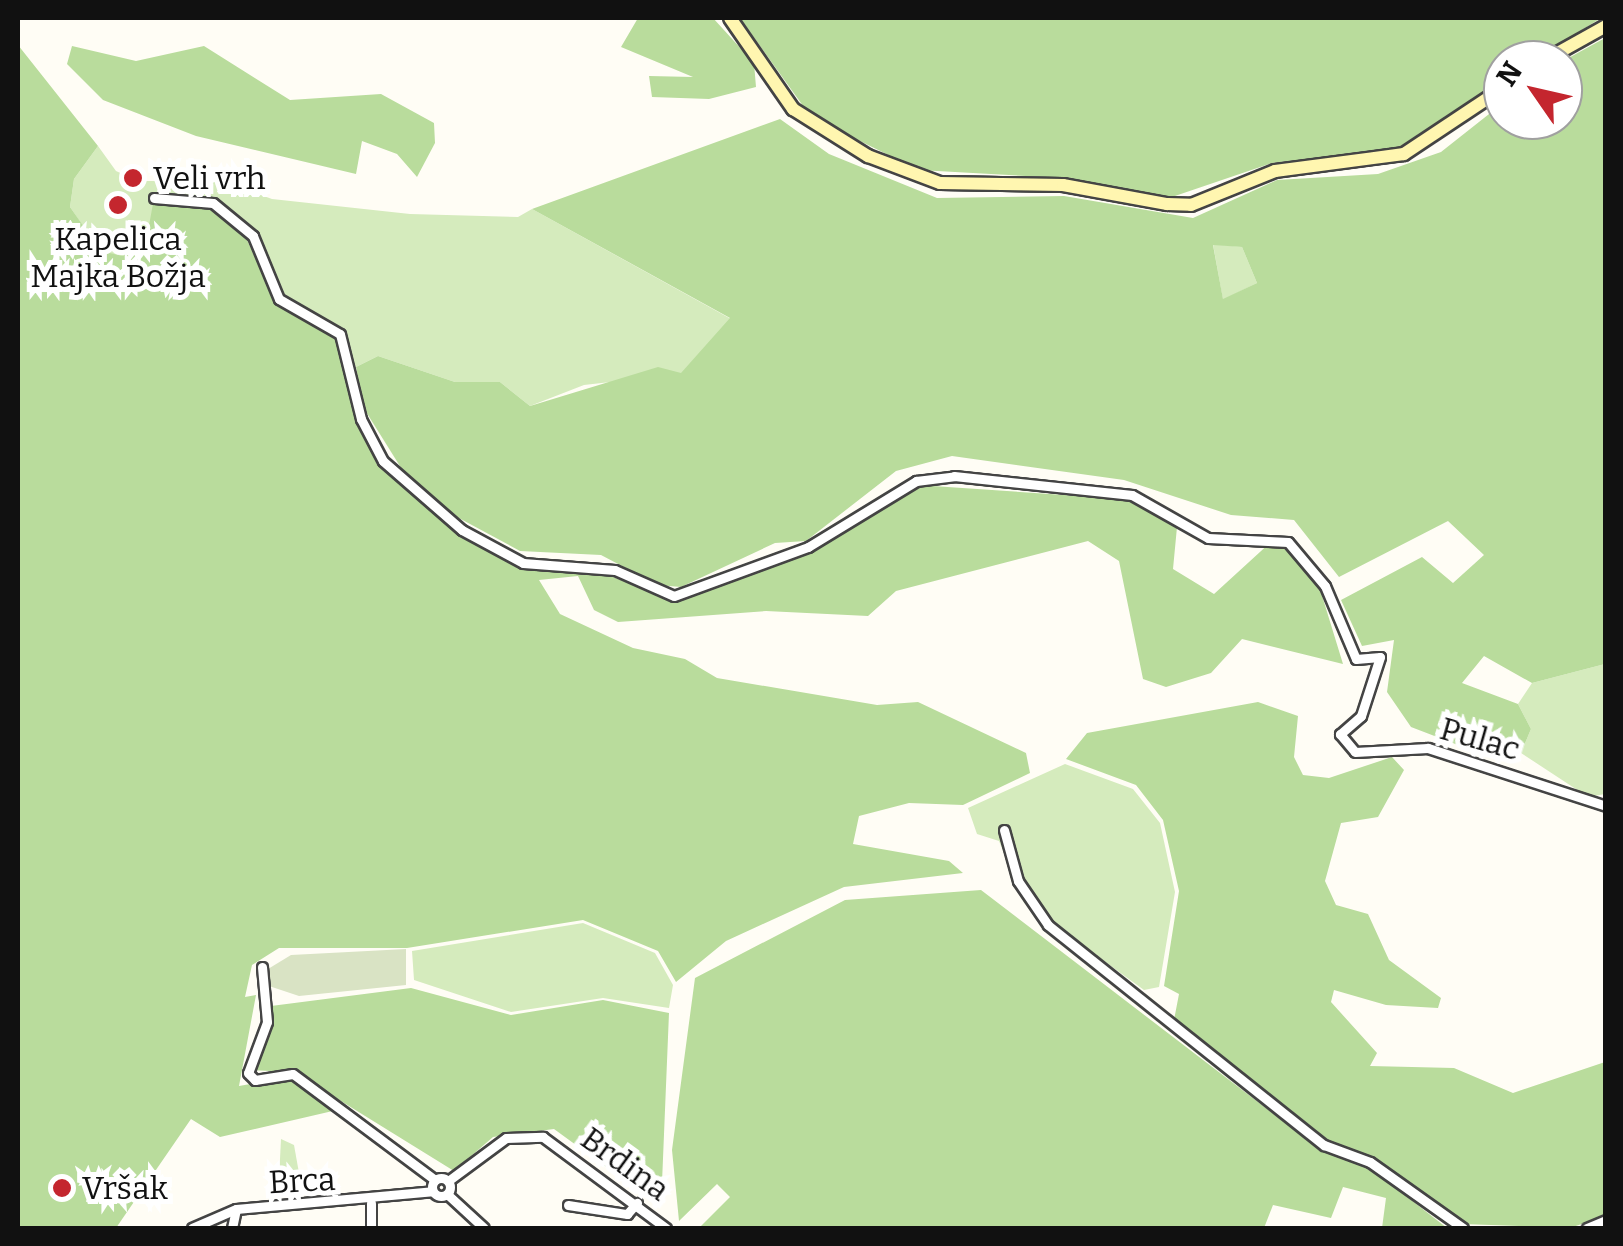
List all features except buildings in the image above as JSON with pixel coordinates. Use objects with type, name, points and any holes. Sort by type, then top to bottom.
[{"type":"main road","points":[[730,18],[793,110],[868,156],[940,184],[1063,184],[1191,205],[1275,171],[1404,154],[1483,101]]},
{"type":"main road","points":[[1581,40],[1606,26]]},
{"type":"street","name":"Pulac","points":[[154,198],[214,203],[253,236],[279,299],[340,334],[366,434],[390,470],[468,534],[536,568],[592,565],[683,594],[808,547],[890,492],[942,476],[1144,498],[1208,538],[1283,538],[1320,579],[1356,659],[1377,654],[1382,663],[1362,716],[1340,734],[1355,752],[1428,748],[1606,806]]},
{"type":"street","points":[[1004,830],[1018,881],[1048,925],[1324,1144],[1370,1162],[1463,1228]]},
{"type":"street","points":[[262,967],[267,1022],[248,1072],[255,1080],[293,1074],[447,1194],[484,1228]]},
{"type":"street","name":"Brdina","points":[[448,1181],[506,1138],[543,1137],[666,1228]]},
{"type":"street","points":[[434,1185],[448,1181],[447,1194]]},
{"type":"street","name":"Brca","points":[[236,1209],[372,1203],[434,1185]]},
{"type":"street","name":"Brca","points":[[371,1228],[372,1203]]},
{"type":"street","points":[[568,1205],[627,1214],[637,1203]]},
{"type":"street","points":[[192,1228],[236,1209]]},
{"type":"street","points":[[232,1228],[236,1209]]},
{"type":"street","points":[[1588,1228],[1606,1220]]},
{"type":"green space","points":[[638,18],[713,18],[754,63],[756,87],[709,99],[652,97],[649,76],[693,77],[621,47]]},
{"type":"green space","points":[[740,18],[1601,18],[1566,40],[1483,40],[1483,94],[1402,148],[1272,163],[1172,197],[1063,178],[919,170],[811,117]]},
{"type":"green space","points":[[1605,38],[1605,664],[1532,683],[1484,656],[1462,683],[1518,704],[1531,729],[1521,753],[1492,758],[1411,727],[1387,692],[1394,640],[1362,646],[1341,600],[1422,557],[1453,583],[1484,555],[1448,521],[1339,577],[1294,520],[1231,515],[1124,480],[952,456],[896,471],[806,541],[775,543],[681,587],[658,585],[601,555],[520,551],[457,517],[403,471],[363,407],[356,367],[378,356],[455,382],[500,382],[530,406],[658,367],[681,373],[730,318],[532,209],[780,119],[829,154],[937,198],[1064,196],[1193,218],[1277,180],[1378,174],[1441,152],[1483,119],[1483,140],[1583,140],[1583,50]],"holes":[[[1213,245],[1242,247],[1257,283],[1223,299]]]},
{"type":"green space","points":[[18,45],[98,146],[74,179],[70,207],[101,251],[123,256],[148,231],[154,198],[213,203],[247,240],[276,303],[337,338],[364,435],[387,472],[511,563],[592,569],[676,601],[809,552],[918,485],[1138,500],[1177,527],[1173,569],[1214,594],[1272,541],[1283,546],[1320,589],[1343,664],[1242,639],[1211,673],[1166,687],[1143,679],[1119,561],[1088,541],[896,591],[868,616],[766,611],[618,622],[594,610],[578,576],[539,580],[560,614],[633,648],[685,659],[717,678],[877,705],[918,702],[1026,753],[1030,773],[963,805],[909,803],[859,816],[853,844],[949,861],[963,873],[844,887],[726,941],[676,982],[658,951],[583,920],[407,948],[279,948],[252,965],[245,997],[256,995],[239,1086],[290,1077],[337,1110],[220,1137],[191,1119],[116,1228],[18,1228]]},
{"type":"green space","points":[[72,46],[136,61],[204,46],[290,100],[381,94],[434,123],[435,143],[417,177],[397,154],[362,141],[356,174],[196,136],[103,100],[67,64]]},
{"type":"green space","points":[[98,146],[116,171],[138,181],[222,181],[272,199],[410,214],[518,217],[532,209],[731,319],[681,374],[584,385],[530,406],[500,382],[455,382],[378,356],[356,367],[276,303],[247,240],[213,203],[148,231],[123,256],[101,252],[70,207],[74,179]]},
{"type":"green space","points":[[1213,244],[1242,247],[1257,283],[1223,300]]},
{"type":"green space","points":[[1605,664],[1605,794],[1588,797],[1521,753],[1531,729],[1518,704],[1532,683]]},
{"type":"green space","points":[[1258,702],[1298,716],[1294,757],[1303,775],[1329,778],[1392,757],[1404,770],[1378,817],[1341,823],[1325,881],[1336,905],[1368,914],[1389,960],[1441,998],[1438,1008],[1386,1005],[1334,990],[1331,1002],[1377,1053],[1370,1066],[1454,1068],[1513,1093],[1605,1062],[1605,1216],[1570,1228],[1462,1224],[1372,1159],[1325,1140],[1174,1020],[1179,994],[1164,986],[1179,891],[1163,820],[1136,785],[1066,759],[1087,733]]},
{"type":"green space","points":[[1065,764],[1133,789],[1160,823],[1175,892],[1159,987],[1144,990],[1024,903],[999,841],[977,834],[968,808]]},
{"type":"green space","points":[[981,890],[1322,1151],[1369,1167],[1447,1228],[1382,1228],[1386,1198],[1343,1187],[1331,1218],[1273,1205],[1264,1228],[699,1228],[730,1197],[717,1184],[679,1221],[672,1150],[695,978],[845,900]]},
{"type":"green space","points":[[583,923],[655,953],[673,985],[669,1008],[603,998],[511,1012],[414,980],[412,951]]},
{"type":"green space","points":[[406,949],[406,985],[299,996],[269,986],[268,969],[291,955]]},
{"type":"green space","points":[[411,988],[511,1015],[603,1000],[669,1013],[661,1207],[554,1129],[493,1137],[454,1171],[294,1072],[250,1070],[271,1006]]},
{"type":"green space","points":[[281,1139],[294,1145],[299,1173],[289,1184],[279,1179]]},
{"type":"place","name":"Veli vrh","points":[[133,178]]},
{"type":"place","name":"Kapelica Majka Božja","points":[[118,205]]},
{"type":"place","name":"Vršak","points":[[62,1188]]}]
